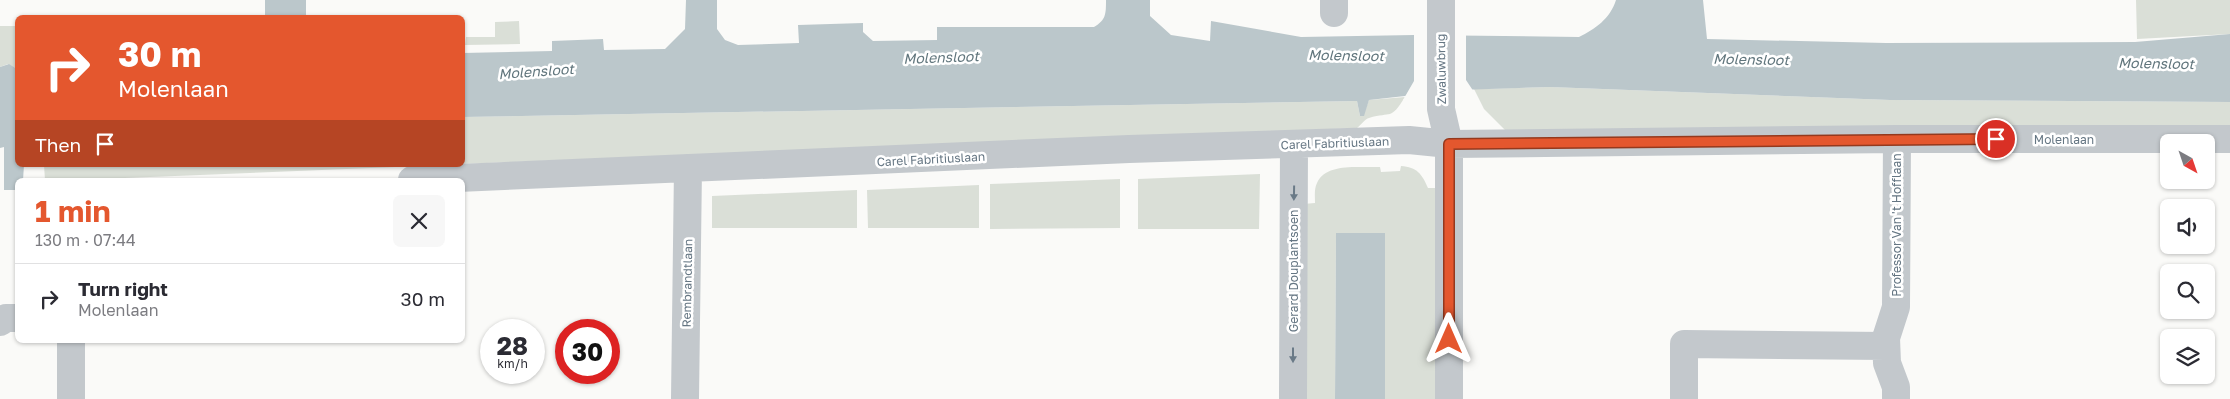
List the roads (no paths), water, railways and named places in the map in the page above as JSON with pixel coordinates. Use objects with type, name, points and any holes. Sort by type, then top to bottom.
[{"type":"street","name":"Zwaluwbrug","points":[[1440,12],[1441,109],[1449,144],[1449,399]]},
{"type":"street","name":"Molenlaan","points":[[1449,144],[1897,139],[2230,139]]},
{"type":"street","name":"Professor Van 't Hofflaan","points":[[1896,399],[1896,387],[1887,363],[1886,338],[1896,308],[1897,139]]},
{"type":"street","name":"Carel Fabritiuslaan","points":[[458,178],[1409,140],[1449,144]]},
{"type":"street","name":"Gerard Douplantsoen","points":[[1293,399],[1294,144]]},
{"type":"street","name":"Rembrandtlaan","points":[[685,399],[688,168]]},
{"type":"street","points":[[0,322],[6,318],[15,318]]},
{"type":"street","points":[[71,343],[71,399]]},
{"type":"street","points":[[1684,399],[1684,344],[1886,346]]},
{"type":"water","points":[[265,0],[306,0],[306,15],[265,15]]},
{"type":"water","name":"Molensloot","points":[[686,0],[717,0],[717,29],[725,40],[738,45],[799,43],[798,25],[863,23],[863,32],[873,41],[937,40],[937,27],[1094,27],[1101,22],[1104,16],[1106,0],[1150,0],[1150,16],[1171,35],[1210,41],[1211,21],[1301,37],[1414,35],[1579,37],[1591,31],[1606,18],[1616,0],[1703,0],[1707,39],[1886,43],[2135,42],[2230,34],[2230,102],[1890,100],[1550,87],[1459,90],[1369,100],[1364,116],[1360,116],[1357,101],[465,117],[465,53],[552,51],[552,41],[603,39],[604,50],[665,49],[685,29]]},
{"type":"water","points":[[9,64],[15,68],[15,167],[24,167],[23,178],[15,178],[15,190],[4,190],[4,147],[0,148],[0,67]]},
{"type":"water","points":[[1336,233],[1385,233],[1385,399],[1335,399]]}]
